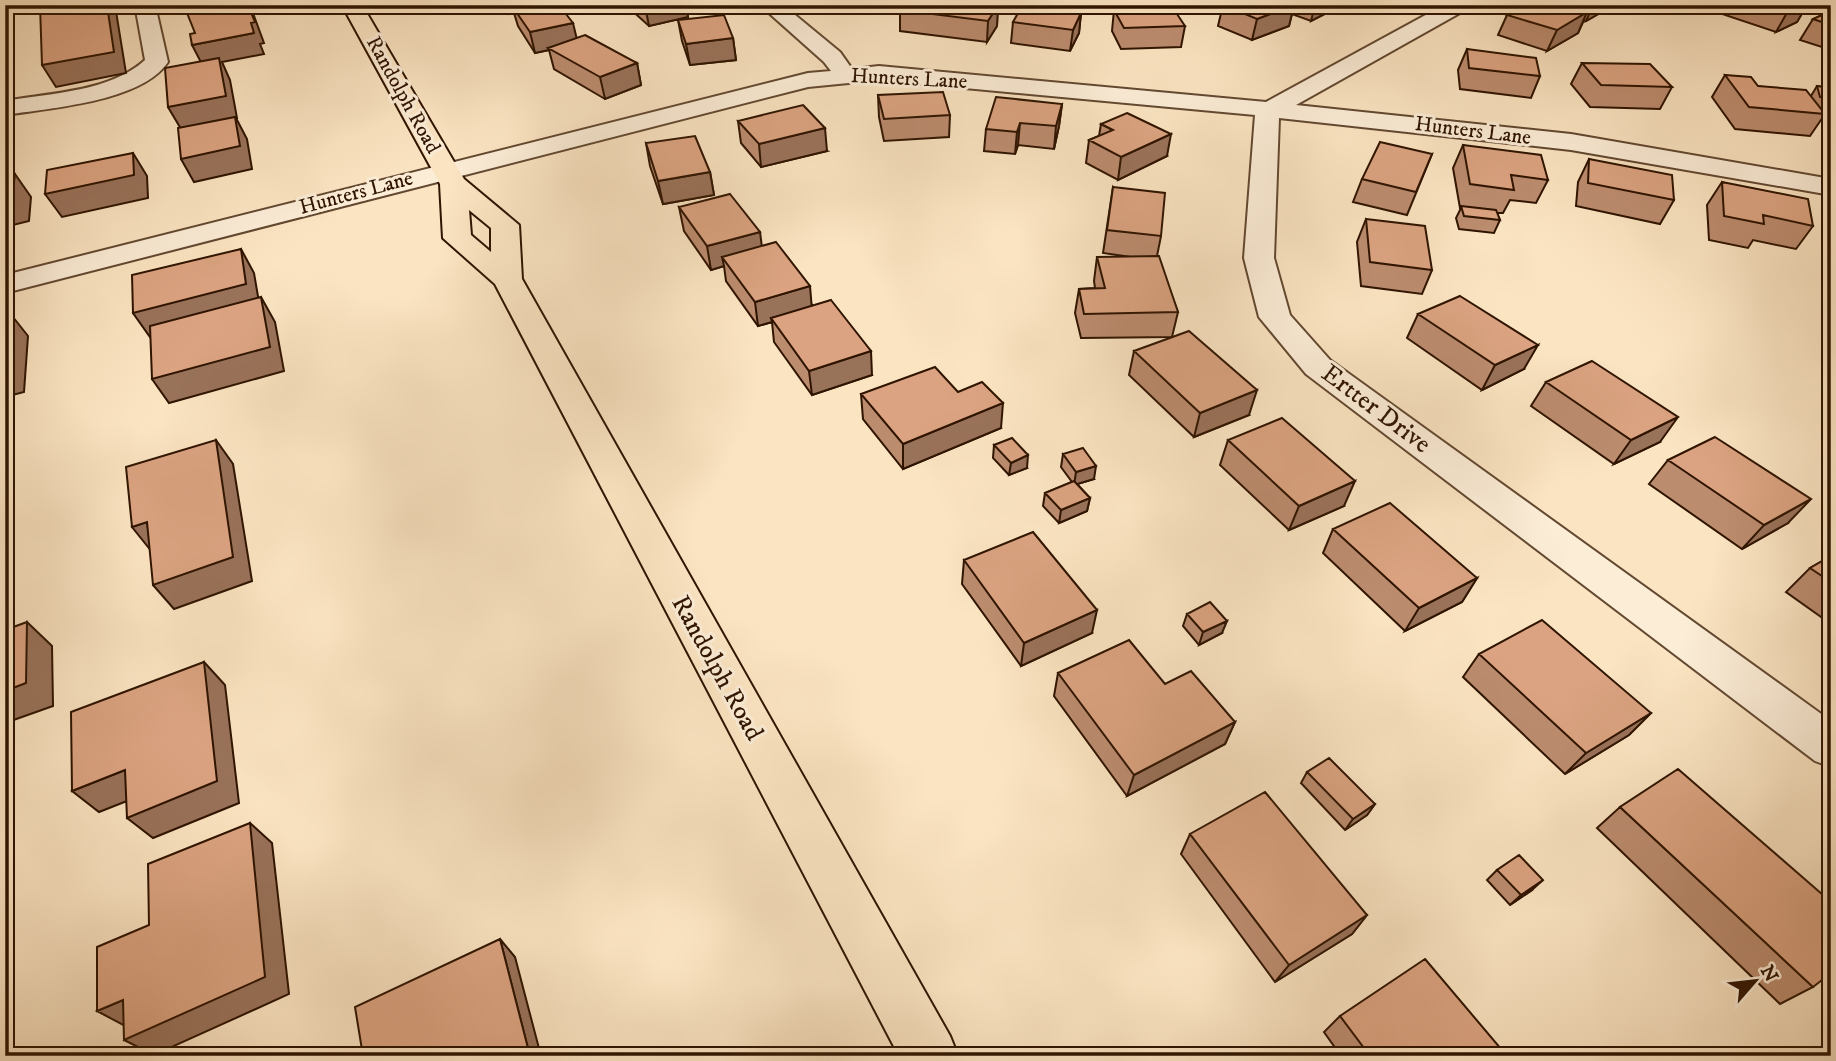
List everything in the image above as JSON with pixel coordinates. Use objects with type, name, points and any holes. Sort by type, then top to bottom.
[{"type":"main road","name":"Randolph Road","points":[[352,5],[449,177],[505,225],[507,279]]},
{"type":"main road","name":"Randolph Road","points":[[449,177],[457,238],[507,279],[930,1056]]},
{"type":"street","points":[[5,108],[104,89],[149,72],[157,62],[145,5]]},
{"type":"street","points":[[769,5],[832,57],[845,75]]},
{"type":"street","points":[[1267,111],[1460,5]]},
{"type":"street","name":"Hunters Lane","points":[[5,284],[449,177],[794,83],[879,73],[1362,118],[1571,142],[1831,187]]},
{"type":"street","name":"Ertter Drive","points":[[1267,111],[1259,258],[1275,317],[1309,357],[1329,375],[1831,747]]},
{"type":"building","points":[[40,5],[107,5],[114,52],[42,65]]},
{"type":"building","points":[[202,5],[248,5],[255,22],[251,23],[254,33],[192,45],[190,34],[195,33],[185,8]]},
{"type":"building","points":[[559,5],[573,23],[530,32],[512,6]]},
{"type":"building","points":[[903,5],[998,5],[988,21],[900,10]]},
{"type":"building","points":[[1223,5],[1294,5],[1257,19]]},
{"type":"building","points":[[1523,5],[1565,5],[1587,12],[1557,30],[1507,15]]},
{"type":"building","points":[[1770,5],[1801,5],[1788,11]]},
{"type":"building","points":[[1022,6],[1081,13],[1073,30],[1013,22]]},
{"type":"building","points":[[1173,8],[1185,26],[1124,28],[1114,10]]},
{"type":"building","points":[[1831,11],[1831,25],[1813,19]]},
{"type":"building","points":[[724,15],[733,38],[686,44],[678,20]]},
{"type":"building","points":[[585,35],[637,63],[600,77],[548,48]]},
{"type":"building","points":[[1467,49],[1536,58],[1540,76],[1469,68]]},
{"type":"building","points":[[219,58],[226,96],[168,107],[165,68]]},
{"type":"building","points":[[1582,63],[1650,64],[1672,87],[1601,85]]},
{"type":"building","points":[[1725,75],[1751,77],[1758,86],[1806,90],[1825,114],[1749,107]]},
{"type":"building","points":[[1817,86],[1831,88],[1831,99],[1820,97]]},
{"type":"building","points":[[943,92],[950,115],[884,119],[878,95]]},
{"type":"building","points":[[996,97],[1062,104],[1056,126],[1020,123],[1017,132],[986,129]]},
{"type":"building","points":[[803,105],[825,128],[759,144],[738,121]]},
{"type":"building","points":[[1127,113],[1171,134],[1121,157],[1089,140],[1113,130],[1101,124]]},
{"type":"building","points":[[235,117],[240,146],[181,159],[178,128]]},
{"type":"building","points":[[695,136],[710,172],[658,181],[646,143]]},
{"type":"building","points":[[1380,142],[1432,154],[1416,192],[1362,179]]},
{"type":"building","points":[[1463,145],[1541,155],[1548,180],[1511,175],[1514,190],[1470,184]]},
{"type":"building","points":[[133,153],[134,175],[45,194],[47,170]]},
{"type":"building","points":[[1589,159],[1672,175],[1674,200],[1588,183]]},
{"type":"building","points":[[15,174],[12,198],[5,199],[5,176]]},
{"type":"building","points":[[1722,182],[1808,199],[1813,226],[1763,215],[1764,224],[1724,216]]},
{"type":"building","points":[[1113,187],[1165,193],[1161,236],[1107,230]]},
{"type":"building","points":[[730,194],[760,232],[707,246],[679,207]]},
{"type":"building","points":[[1461,206],[1496,210],[1500,220],[1464,216]]},
{"type":"building","points":[[1366,219],[1425,226],[1432,270],[1370,262]]},
{"type":"building","points":[[776,242],[810,286],[755,302],[722,257]]},
{"type":"building","points":[[241,249],[246,284],[133,313],[132,275]]},
{"type":"building","points":[[1159,256],[1178,312],[1084,314],[1079,289],[1105,288],[1097,257]]},
{"type":"building","points":[[1460,296],[1538,345],[1495,365],[1418,314]]},
{"type":"building","points":[[261,297],[270,347],[152,379],[150,326]]},
{"type":"building","points":[[831,300],[871,351],[809,371],[771,318]]},
{"type":"building","points":[[9,312],[5,346],[5,313]]},
{"type":"building","points":[[1189,331],[1257,390],[1200,413],[1134,351]]},
{"type":"building","points":[[1592,361],[1678,417],[1631,440],[1546,382]]},
{"type":"building","points":[[935,367],[958,392],[982,382],[1003,403],[903,444],[861,394]]},
{"type":"building","points":[[1282,418],[1355,481],[1299,506],[1228,440]]},
{"type":"building","points":[[1715,437],[1811,499],[1764,525],[1668,460]]},
{"type":"building","points":[[1012,438],[1028,455],[1011,463],[994,445]]},
{"type":"building","points":[[216,440],[233,557],[153,585],[147,522],[132,527],[126,467]]},
{"type":"building","points":[[1083,448],[1096,466],[1076,472],[1063,454]]},
{"type":"building","points":[[1074,481],[1090,498],[1061,510],[1045,493]]},
{"type":"building","points":[[1390,503],[1477,578],[1419,608],[1333,529]]},
{"type":"building","points":[[1033,532],[1097,610],[1024,643],[964,560]]},
{"type":"building","points":[[1831,556],[1831,582],[1810,568]]},
{"type":"building","points":[[1210,602],[1227,621],[1203,632],[1187,614]]},
{"type":"building","points":[[1542,620],[1651,713],[1586,753],[1479,654]]},
{"type":"building","points":[[27,622],[26,683],[5,691],[5,630]]},
{"type":"building","points":[[1129,640],[1165,684],[1191,671],[1235,722],[1134,775],[1058,673]]},
{"type":"building","points":[[204,662],[217,781],[127,818],[125,770],[72,791],[71,712]]},
{"type":"building","points":[[1329,758],[1375,804],[1353,819],[1307,772]]},
{"type":"building","points":[[1678,769],[1831,902],[1831,973],[1813,987],[1620,807]]},
{"type":"building","points":[[1265,792],[1367,915],[1289,965],[1190,834]]},
{"type":"building","points":[[250,823],[265,977],[124,1040],[123,1000],[97,1011],[97,947],[149,925],[148,864]]},
{"type":"building","points":[[1519,855],[1543,880],[1521,895],[1497,870]]},
{"type":"building","points":[[500,939],[530,1056],[363,1056],[355,1007]]},
{"type":"building","points":[[1425,959],[1507,1056],[1370,1056],[1340,1016]]}]
